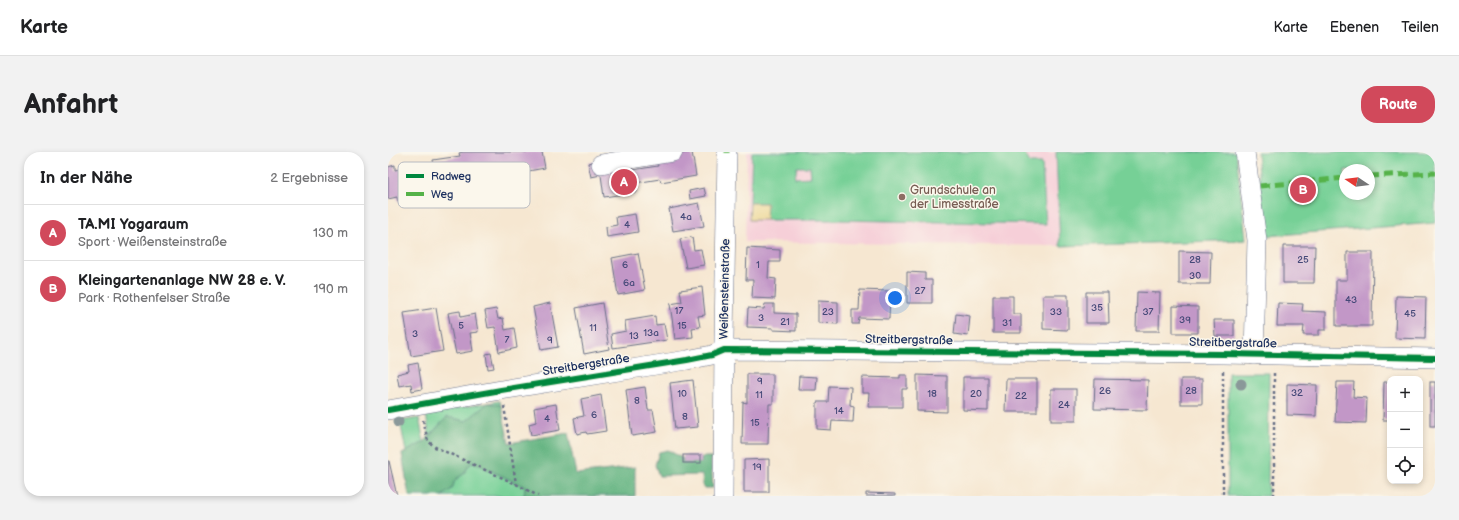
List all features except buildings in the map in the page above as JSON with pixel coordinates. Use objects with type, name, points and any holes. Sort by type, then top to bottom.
[{"type":"street","points":[[600,164],[673,152]]},
{"type":"street","points":[[1245,152],[1257,240],[1254,355]]},
{"type":"street","name":"Weißensteinstraße","points":[[723,496],[727,153]]},
{"type":"street","name":"Streitbergstraße","points":[[388,410],[687,360],[712,355],[724,350],[1223,354],[1435,358]]},
{"type":"path","points":[[1223,354],[1223,496]]},
{"type":"path","points":[[1274,355],[1274,496]]},
{"type":"path","points":[[502,390],[516,484]]},
{"type":"path","points":[[420,404],[424,431],[428,441],[435,447],[516,484],[538,496]]},
{"type":"shaded area","name":"Grundschule an der Limesstraße","points":[[747,152],[1056,152],[1060,246],[745,242]]},
{"type":"green space","name":"Grundschule an der Limesstraße","points":[[752,152],[1024,152],[1030,163],[1042,163],[1046,224],[766,220],[766,203],[750,203]],"holes":[[[797,167],[810,167],[811,177],[795,178]]]},
{"type":"green space","points":[[1056,152],[1236,152],[1246,240],[1060,246]]},
{"type":"green space","points":[[1257,152],[1435,152],[1435,223],[1265,236]]},
{"type":"green space","points":[[1228,373],[1269,373],[1268,496],[1228,496]]},
{"type":"green space","points":[[499,401],[501,405],[488,404],[466,421],[447,417],[429,436],[426,413]]},
{"type":"green space","points":[[488,403],[501,405],[509,443],[568,433],[576,474],[635,467],[635,496],[524,496],[525,487],[473,462],[468,466],[465,473],[455,480],[452,489],[442,496],[409,496],[402,454],[424,442],[447,417],[466,421]]},
{"type":"green space","points":[[419,418],[424,442],[406,452],[400,421]]},
{"type":"green space","points":[[668,450],[682,458],[683,463],[701,463],[702,457],[711,457],[713,488],[703,488],[702,475],[659,476],[655,465],[659,452]]},
{"type":"green space","points":[[473,462],[526,487],[524,496],[442,496],[452,489],[455,480],[465,473],[468,466]]},
{"type":"sand","points":[[750,203],[767,203],[766,220],[749,220]]},
{"type":"marked path","points":[[1375,176],[1435,173]]},
{"type":"marked path","points":[[1260,186],[1339,179]]},
{"type":"cycle path","points":[[388,410],[687,360],[712,355],[724,350],[1223,354],[1435,358]]},
{"type":"place","name":"TA.MI Yogaraum","points":[[624,182]]},
{"type":"place","name":"Kleingartenanlage NW 28 e. V.","points":[[1303,190]]},
{"type":"place","name":"Grundschule an der Limesstraße","points":[[902,197]]}]
